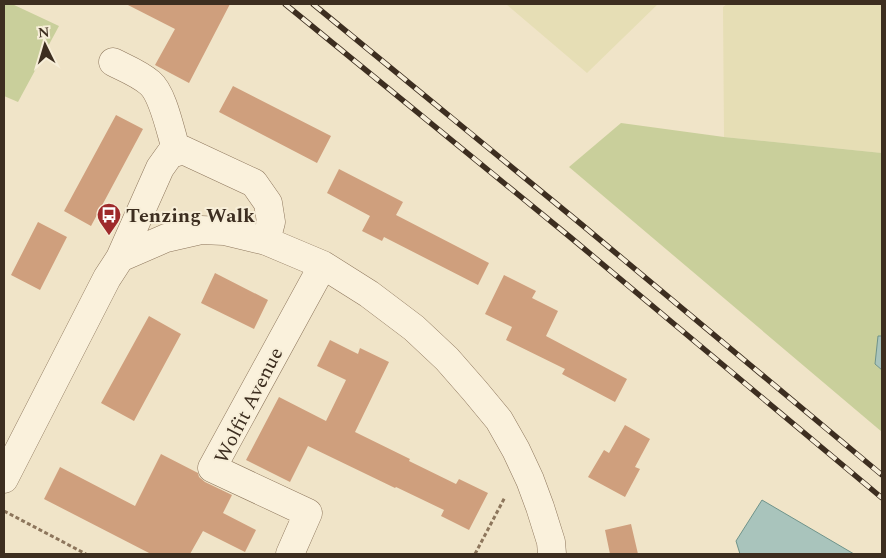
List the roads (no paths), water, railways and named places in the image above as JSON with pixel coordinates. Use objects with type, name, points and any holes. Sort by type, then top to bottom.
[{"type":"street","points":[[113,62],[152,84],[162,105],[177,152]]},
{"type":"street","points":[[4,479],[107,278],[120,258],[160,168],[170,154],[183,150],[254,183],[268,203],[271,222],[266,241]]},
{"type":"street","points":[[120,258],[166,238],[201,230],[224,231],[266,241],[323,265],[369,294],[414,328],[447,359],[499,420],[516,450],[540,507],[551,542],[552,554]]},
{"type":"street","name":"Wolfit Avenue","points":[[290,554],[308,513],[212,468],[323,265]]},
{"type":"water","points":[[878,336],[882,336],[882,370],[875,364]]},
{"type":"water","points":[[762,500],[854,554],[740,554],[736,541]]},
{"type":"railway","points":[[285,4],[570,237],[882,498]]},
{"type":"railway","points":[[313,4],[882,475]]},
{"type":"place","name":"Tenzing Walk","points":[[109,236]]}]
